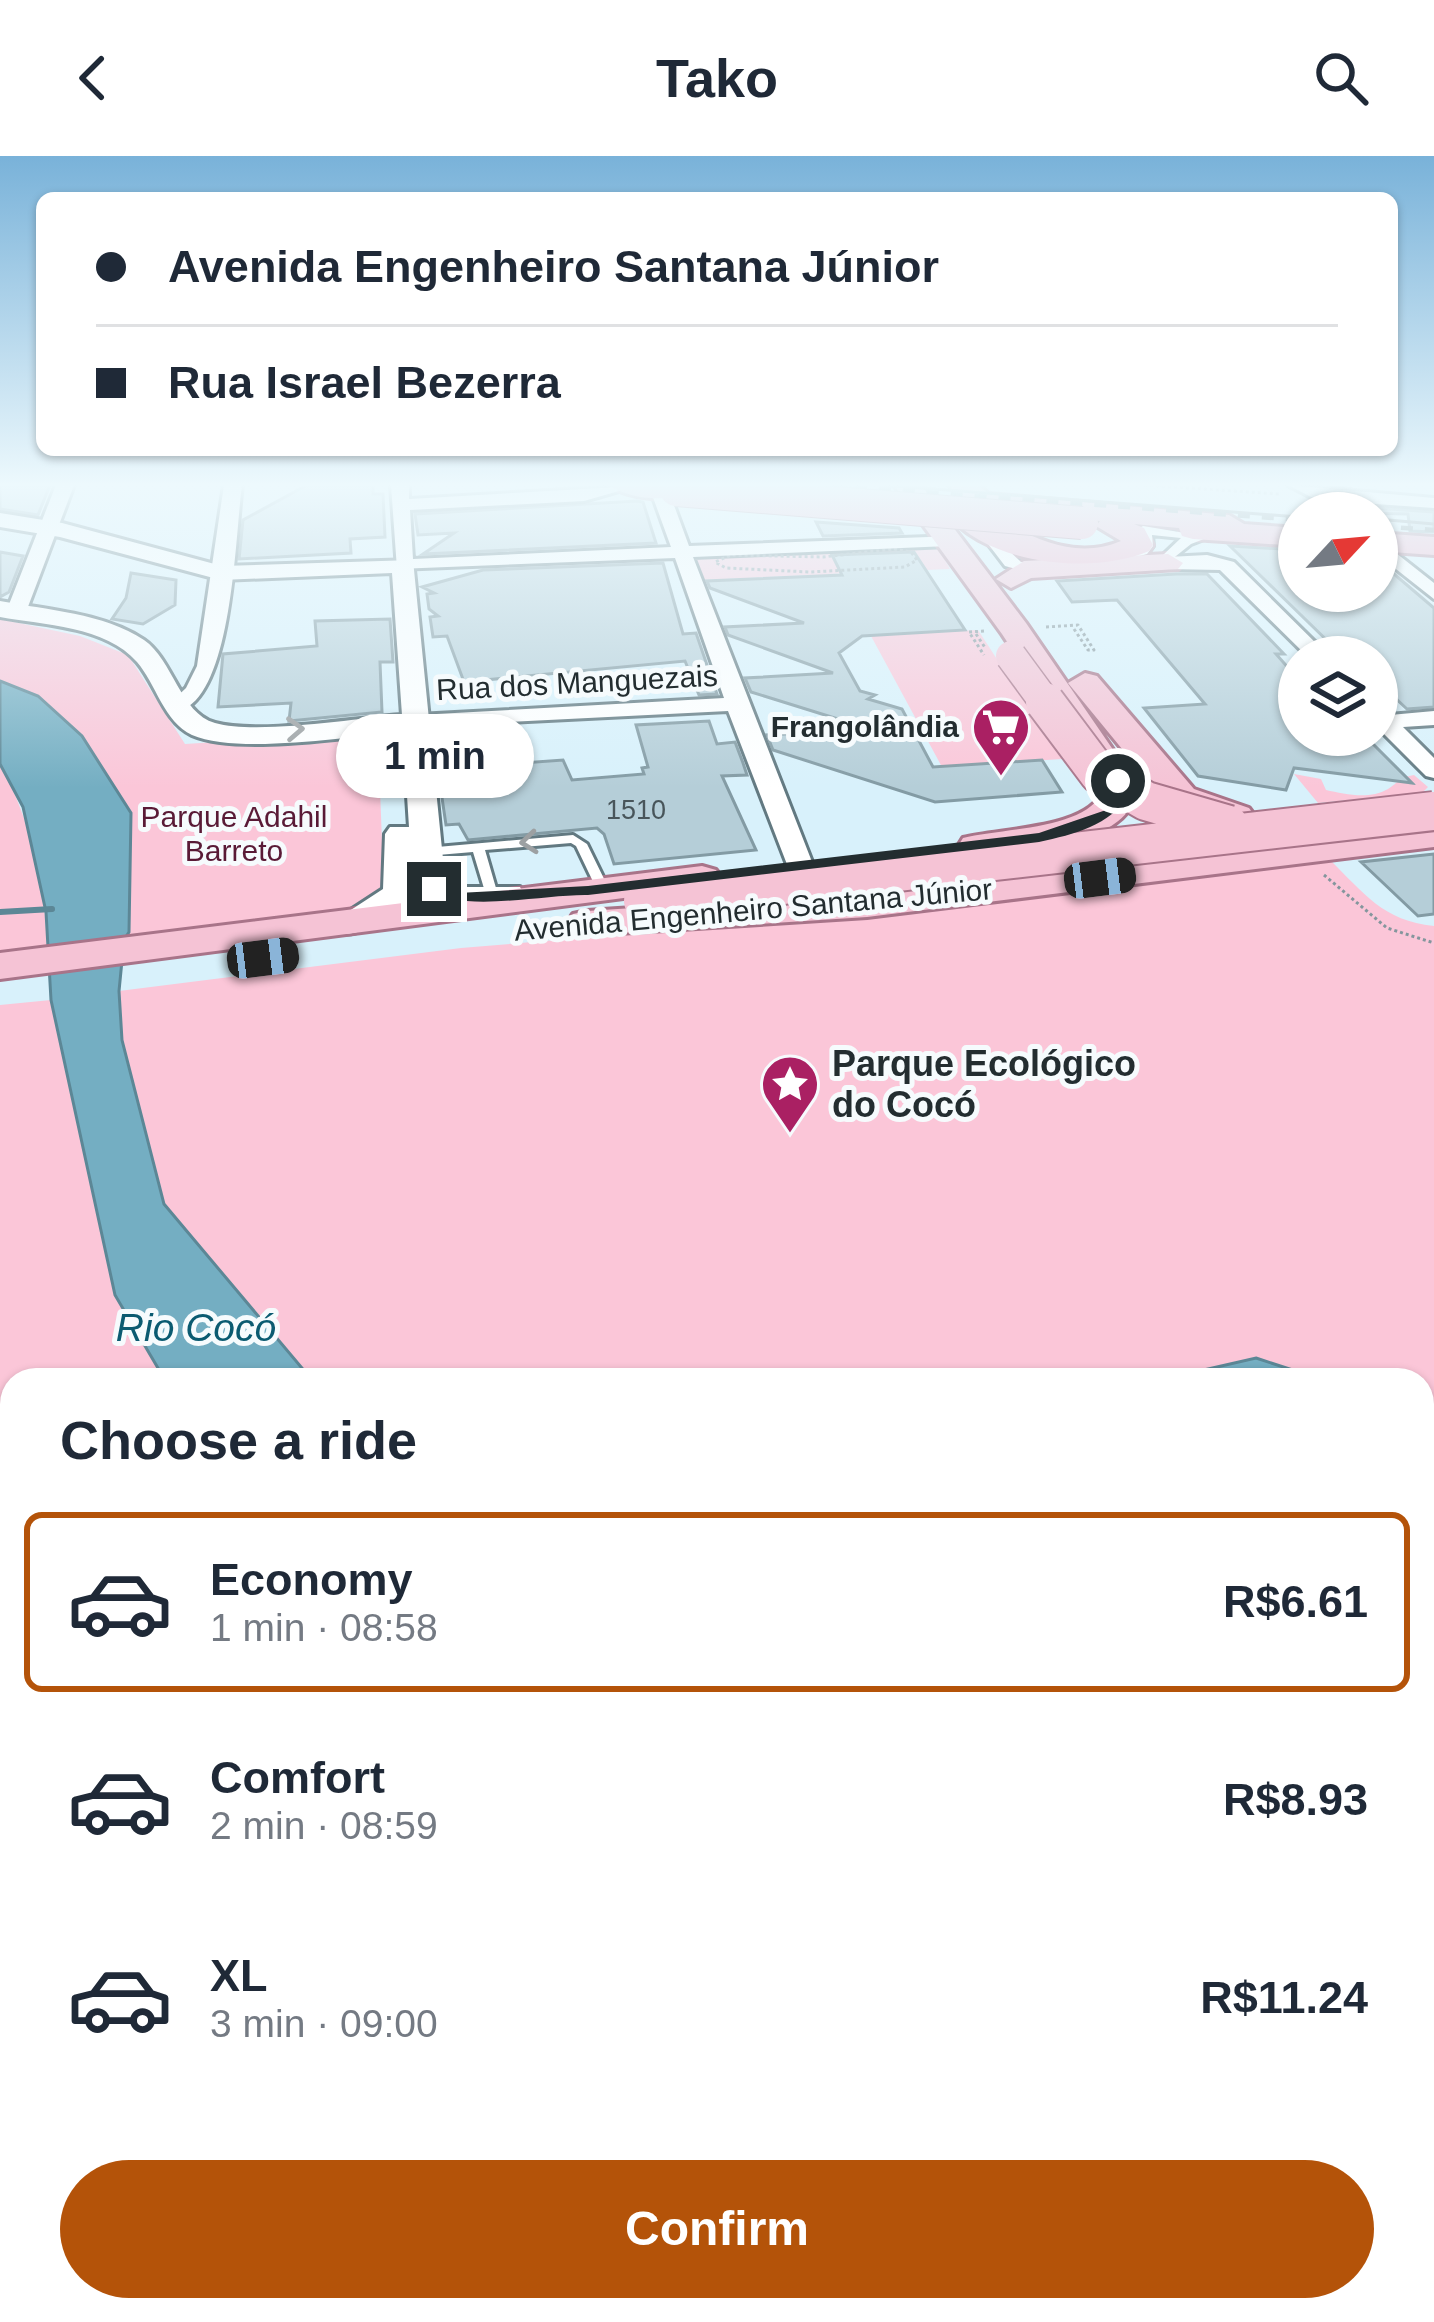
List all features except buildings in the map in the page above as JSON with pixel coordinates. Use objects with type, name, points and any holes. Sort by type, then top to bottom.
[{"type":"main road","points":[[976,586],[994,640],[1089,764],[1147,800],[1206,820],[1287,832],[1340,833],[1434,823]]},
{"type":"main road","name":"Avenida Engenheiro Santana Júnior","points":[[351,936],[801,867],[958,865],[1111,813],[1121,801],[1122,789],[981,586]]},
{"type":"main road","points":[[587,901],[958,865],[1136,861],[1173,845],[1179,834],[1176,823],[1118,742],[1060,628],[1017,586]]},
{"type":"main road","points":[[1107,714],[1189,802],[1241,817],[1434,801]]},
{"type":"main road","name":"Avenida Engenheiro Santana Júnior","points":[[0,990],[175,958],[416,927],[1434,811]]},
{"type":"main road","points":[[1292,816],[1274,826],[1293,838],[1386,842]]},
{"type":"main road","name":"Avenida Engenheiro Santana Júnior","points":[[351,936],[490,902],[867,905],[1434,836]]},
{"type":"main road","name":"Avenida Engenheiro Santana Júnior","points":[[0,967],[175,958]]},
{"type":"street","points":[[180,704],[195,691],[208,666],[219,586]]},
{"type":"street","points":[[406,586],[426,852],[434,889],[490,902]]},
{"type":"street","points":[[695,586],[801,867]]},
{"type":"street","points":[[1248,586],[1299,636]]},
{"type":"street","points":[[8,611],[136,646],[198,728],[214,733],[418,722]]},
{"type":"street","name":"Rua dos Manguezais","points":[[418,722],[739,704]]},
{"type":"street","points":[[1398,718],[1434,718]]},
{"type":"street","points":[[351,936],[402,884],[397,744],[394,734],[376,724]]},
{"type":"street","points":[[1398,735],[1434,771]]},
{"type":"lane","points":[[426,852],[573,839],[581,844],[587,901]]},
{"type":"lane","points":[[478,847],[490,902]]},
{"type":"path","points":[[1078,625],[1094,650],[1088,650],[1060,628],[1078,625]]},
{"type":"path","points":[[969,632],[994,640],[989,655],[983,655],[969,632]]},
{"type":"path","points":[[1312,864],[1359,911],[1407,940],[1434,943]]},
{"type":"green space","name":"Parque Adahil Barreto","points":[[0,619],[80,636],[128,655],[185,744],[362,733],[378,737],[384,894],[359,911],[124,940],[38,696],[0,681]]},
{"type":"green space","points":[[978,630],[1062,759],[942,767],[871,636]]},
{"type":"green space","points":[[0,764],[35,854],[47,951],[0,957]]},
{"type":"green space","points":[[1294,774],[1321,779],[1326,790],[1357,795],[1381,792],[1414,775],[1428,787],[1422,793],[1318,803]]},
{"type":"green space","name":"Parque Ecológico do Cocó","points":[[1329,859],[1388,912],[1434,926],[1434,1368],[1287,1368],[1256,1358],[1216,1368],[302,1368],[164,1204],[122,1040],[119,991],[461,948],[909,911]]},
{"type":"green space","points":[[51,1000],[115,1295],[158,1368],[0,1368],[0,1005]]},
{"type":"water","name":"Rio Cocó","points":[[0,681],[38,696],[82,736],[131,813],[129,932],[119,991],[122,1040],[164,1204],[302,1368],[158,1368],[115,1295],[51,1000],[46,912],[23,807],[0,764]]},
{"type":"water","points":[[1256,1358],[1287,1368],[1212,1368]]},
{"type":"waterway","points":[[0,912],[52,909]]},
{"type":"place","name":"Frangolândia","points":[[1001,778]]},
{"type":"place","name":"Parque Ecológico do Cocó","points":[[790,1135]]},
{"type":"route","points":[[434,889],[457,898],[588,890],[1039,838],[1111,813],[1123,794],[1118,781]]}]
